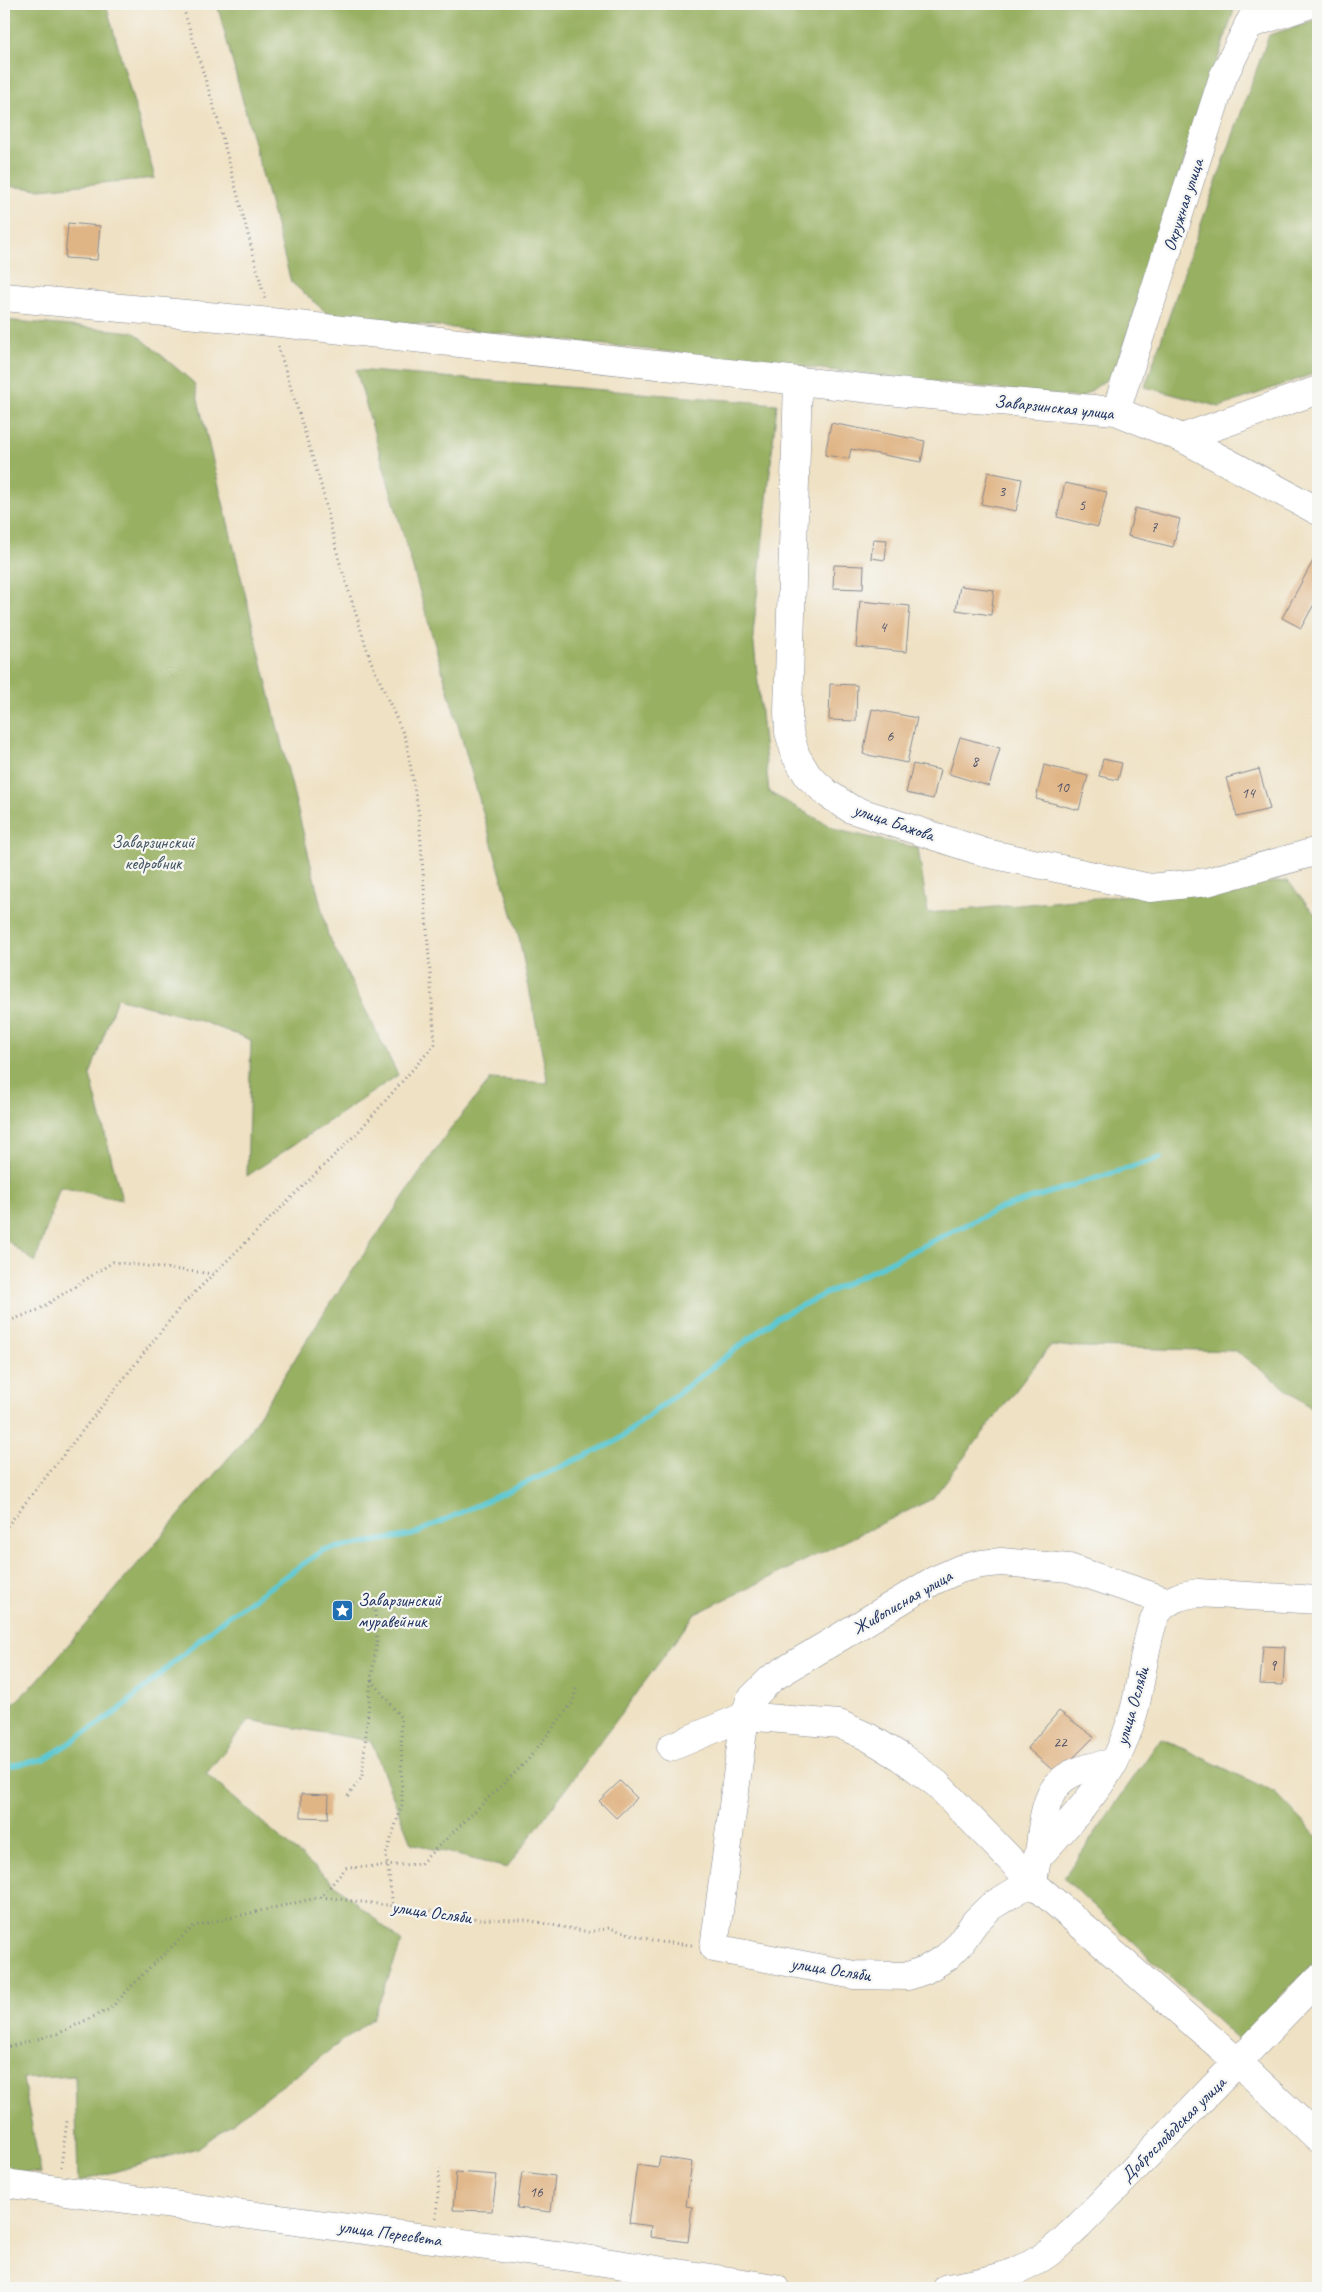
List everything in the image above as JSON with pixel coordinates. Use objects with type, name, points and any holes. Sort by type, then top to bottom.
[{"type":"street","points":[[1254,14],[1311,4]]},
{"type":"street","name":"Окружная улица","points":[[1116,411],[1223,77],[1254,14]]},
{"type":"street","name":"Заварзинская улица","points":[[4,297],[270,322],[798,382],[1116,411],[1182,438],[1318,511]]},
{"type":"street","name":"улица Бажова","points":[[798,382],[788,712],[789,732],[796,756],[808,776],[828,794],[851,809],[986,853],[1150,888],[1208,882],[1318,850]]},
{"type":"street","points":[[1182,438],[1318,390]]},
{"type":"street","name":"Живописная улица","points":[[714,1948],[745,1716],[750,1700],[772,1678],[933,1581],[960,1569],[981,1564],[1001,1562],[1069,1568],[1169,1602]]},
{"type":"street","points":[[1169,1602],[1182,1595],[1198,1593],[1318,1600]]},
{"type":"street","name":"улица Осляби","points":[[714,1948],[854,1975],[908,1976],[925,1970],[947,1956],[959,1946],[975,1922],[990,1906],[1021,1888],[1034,1884],[1033,1876],[1039,1856],[1042,1822],[1048,1802],[1059,1781],[1090,1766],[1114,1763],[1134,1711],[1152,1626],[1158,1612],[1169,1602]]},
{"type":"street","points":[[671,1747],[745,1716],[840,1724],[901,1757],[937,1784],[1034,1884],[1239,2063],[1318,2138]]},
{"type":"street","name":"Доброслободская улица","points":[[946,2288],[974,2284],[1020,2270],[1045,2256],[1079,2226],[1239,2063],[1318,1979]]},
{"type":"street","name":"улица Пересвета","points":[[4,2183],[434,2239],[736,2285],[775,2288]]},
{"type":"path","points":[[4,1530],[181,1306],[358,1132],[435,1044],[419,814],[406,740],[367,650],[339,560],[321,484],[270,322],[217,117],[182,4]]},
{"type":"path","points":[[4,1323],[38,1310],[113,1262],[215,1274]]},
{"type":"path","points":[[348,1600],[375,1609],[377,1643],[371,1679],[362,1777],[348,1796]]},
{"type":"path","points":[[371,1679],[401,1718],[402,1805],[386,1854],[393,1906]]},
{"type":"path","points":[[321,1897],[346,1868],[420,1864],[477,1812],[527,1761],[573,1702],[577,1685]]},
{"type":"path","name":"улица Осляби","points":[[4,2048],[58,2034],[110,2009],[148,1969],[194,1926],[321,1897],[436,1911],[478,1919],[526,1920],[589,1932],[609,1928],[659,1942],[714,1948]]},
{"type":"path","points":[[58,2190],[67,2121]]},
{"type":"path","points":[[434,2239],[440,2168]]},
{"type":"green space","points":[[4,4],[106,4],[155,178],[40,189],[4,186]]},
{"type":"green space","points":[[217,4],[1236,4],[1114,374],[1081,398],[328,314],[291,282]]},
{"type":"green space","points":[[1318,20],[1318,372],[1220,407],[1145,387],[1269,35]]},
{"type":"green space","name":"Заварзинский кедровник","points":[[4,320],[134,332],[194,383],[328,935],[398,1075],[247,1176],[251,1040],[201,1021],[117,998],[90,1075],[122,1200],[60,1187],[35,1263],[4,1238]]},
{"type":"green space","points":[[356,370],[777,404],[753,634],[769,792],[837,830],[918,848],[928,913],[1288,881],[1318,918],[1318,1413],[1236,1351],[1050,1346],[932,1499],[695,1614],[507,1868],[411,1843],[371,1741],[249,1720],[206,1774],[402,1942],[373,2018],[198,2148],[78,2182],[75,2076],[23,2079],[41,2174],[4,2169],[4,1713],[37,1681],[243,1441],[327,1308],[450,1129],[491,1079],[548,1083],[519,938]]},
{"type":"green space","points":[[1161,1738],[1274,1792],[1318,1838],[1318,1958],[1239,2041],[1064,1878]]},
{"type":"building","points":[[68,223],[100,226],[97,260],[65,258]]},
{"type":"building","points":[[831,423],[925,441],[921,462],[851,449],[849,459],[825,455]]},
{"type":"building","points":[[988,472],[1022,479],[1016,511],[981,504]]},
{"type":"building","points":[[1065,483],[1107,492],[1098,527],[1057,517]]},
{"type":"building","points":[[1135,508],[1180,519],[1173,547],[1128,536]]},
{"type":"building","points":[[873,539],[887,540],[885,560],[871,558]]},
{"type":"building","points":[[1318,552],[1318,597],[1301,628],[1282,618]]},
{"type":"building","points":[[834,565],[864,566],[863,589],[833,588]]},
{"type":"building","points":[[960,586],[994,590],[991,615],[956,610]]},
{"type":"building","points":[[860,601],[910,606],[906,652],[856,647]]},
{"type":"building","points":[[830,684],[857,685],[856,721],[829,720]]},
{"type":"building","points":[[872,709],[917,718],[907,763],[863,754]]},
{"type":"building","points":[[960,737],[1000,748],[989,786],[949,774]]},
{"type":"building","points":[[1103,759],[1122,763],[1118,780],[1099,776]]},
{"type":"building","points":[[913,764],[940,770],[933,799],[906,793]]},
{"type":"building","points":[[1044,765],[1088,776],[1079,810],[1036,799]]},
{"type":"building","points":[[1259,769],[1270,809],[1237,817],[1226,778]]},
{"type":"building","points":[[1263,1646],[1285,1647],[1283,1685],[1260,1684]]},
{"type":"building","points":[[1059,1711],[1094,1737],[1057,1774],[1027,1748]]},
{"type":"building","points":[[620,1781],[637,1798],[616,1818],[599,1801]]},
{"type":"building","points":[[301,1794],[329,1795],[328,1818],[301,1817]]},
{"type":"building","points":[[660,2157],[692,2162],[686,2206],[692,2207],[688,2242],[650,2237],[651,2226],[629,2223],[637,2165],[658,2168]]},
{"type":"building","points":[[456,2172],[497,2175],[492,2211],[453,2210]]},
{"type":"building","points":[[522,2172],[555,2176],[551,2212],[517,2208]]},
{"type":"waterway","points":[[4,1767],[45,1759],[118,1711],[220,1622],[323,1550],[412,1535],[615,1442],[776,1318],[998,1209],[1160,1158]]},
{"type":"place","name":"Заварзинский муравейник","points":[[342,1610]]}]
